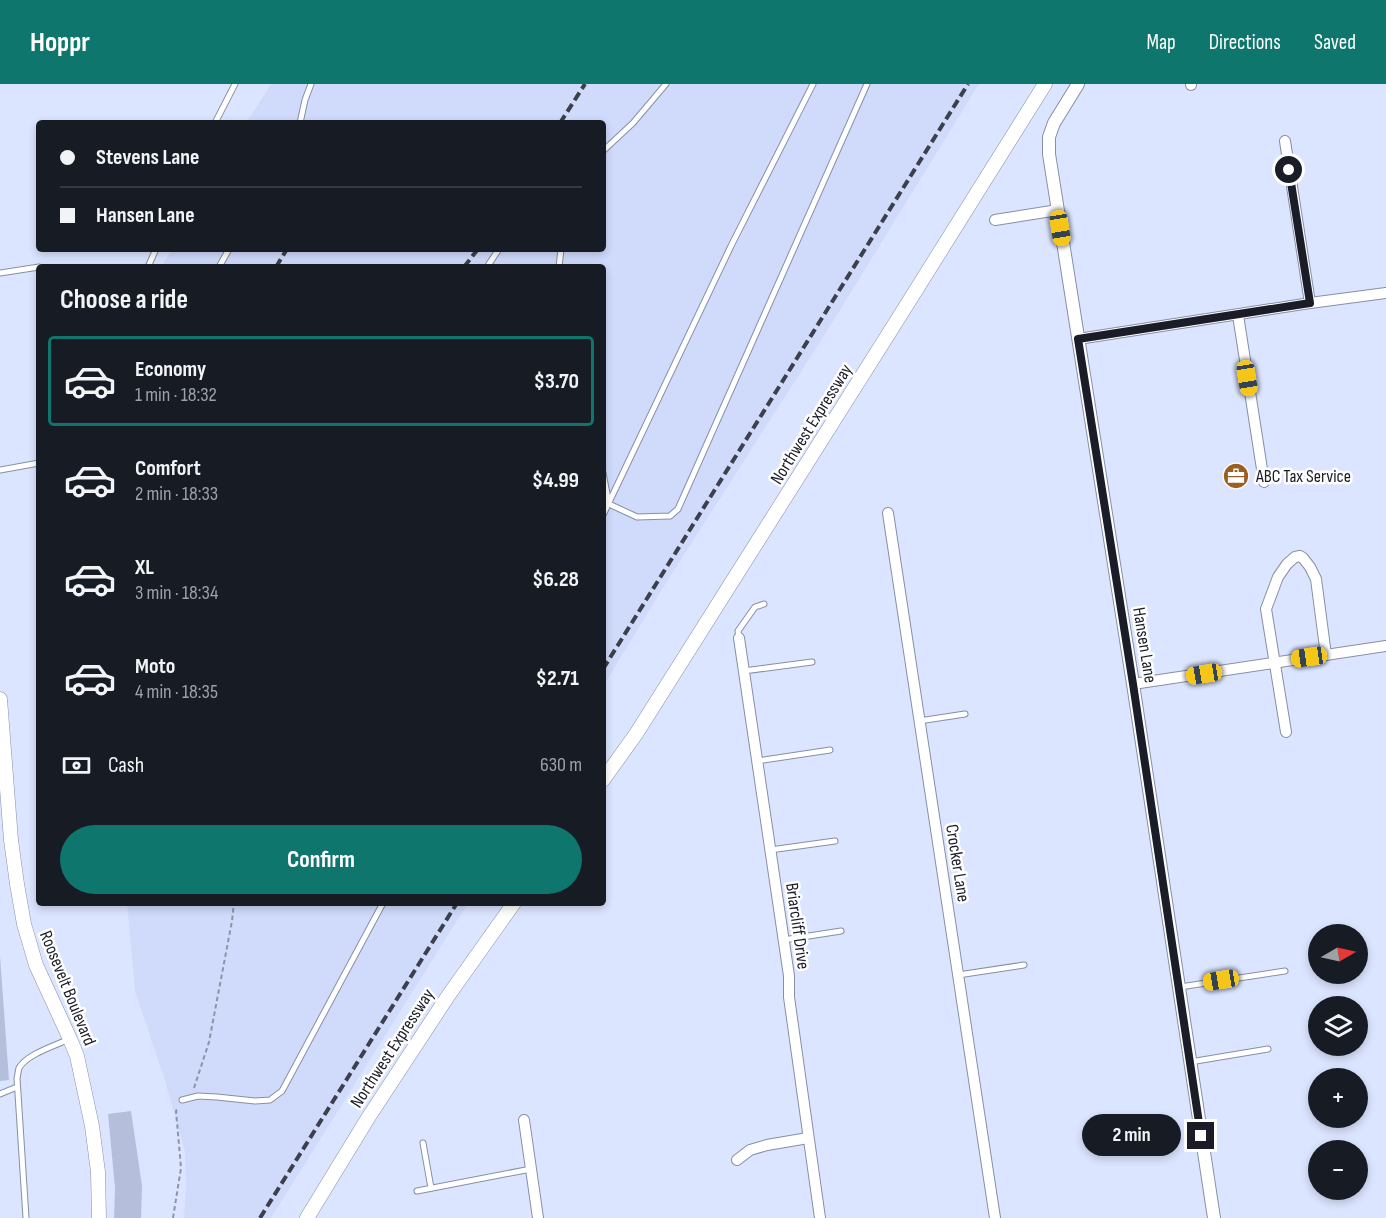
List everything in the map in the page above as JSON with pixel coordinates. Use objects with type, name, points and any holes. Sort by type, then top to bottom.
[{"type":"main road","name":"Northwest Expressway","points":[[606,776],[636,734],[1045,84]]},
{"type":"main road","name":"Roosevelt Boulevard","points":[[0,699],[5,841],[36,965],[70,1039],[82,1075],[98,1172],[99,1218]]},
{"type":"main road","name":"Northwest Expressway","points":[[307,1218],[368,1118],[442,1005],[512,906]]},
{"type":"street","name":"Hansen Lane","points":[[1078,84],[1054,123],[1049,137],[1049,154],[1214,1218]]},
{"type":"street","points":[[1285,141],[1310,303]]},
{"type":"street","points":[[994,220],[1058,210]]},
{"type":"street","points":[[1078,339],[1386,293]]},
{"type":"street","points":[[1238,315],[1264,482]]},
{"type":"street","name":"Crocker Lane","points":[[888,513],[995,1218]]},
{"type":"street","points":[[1286,732],[1266,609],[1278,577],[1295,557],[1303,558],[1315,576],[1326,655]]},
{"type":"street","name":"Briarcliff Drive","points":[[739,638],[789,976],[789,997],[820,1218]]},
{"type":"street","points":[[1133,684],[1386,646]]},
{"type":"street","points":[[524,1120],[538,1218]]},
{"type":"street","points":[[737,1160],[750,1150],[767,1144],[808,1138]]},
{"type":"lane","points":[[217,120],[235,84]]},
{"type":"lane","points":[[301,120],[311,84]]},
{"type":"lane","points":[[606,148],[633,123],[666,84]]},
{"type":"lane","points":[[606,510],[730,246],[813,84]]},
{"type":"lane","points":[[609,504],[637,517],[670,516],[678,509],[867,84]]},
{"type":"lane","points":[[0,273],[36,268]]},
{"type":"lane","points":[[0,470],[36,464]]},
{"type":"lane","points":[[606,488],[609,504]]},
{"type":"lane","points":[[739,638],[738,631],[755,606],[765,604]]},
{"type":"lane","points":[[744,671],[812,662]]},
{"type":"lane","points":[[920,721],[965,714]]},
{"type":"lane","points":[[757,761],[830,750]]},
{"type":"lane","points":[[770,850],[835,841]]},
{"type":"lane","points":[[182,1100],[198,1096],[255,1101],[270,1100],[282,1091],[381,906]]},
{"type":"lane","points":[[783,940],[841,931]]},
{"type":"lane","points":[[958,975],[1024,965]]},
{"type":"lane","points":[[1178,987],[1285,971]]},
{"type":"lane","points":[[26,1218],[17,1088],[19,1068],[36,1054],[70,1039]]},
{"type":"lane","points":[[1190,1062],[1268,1049]]},
{"type":"lane","points":[[0,1094],[17,1088]]},
{"type":"lane","points":[[423,1143],[431,1188]]},
{"type":"lane","points":[[417,1191],[531,1168]]},
{"type":"path","points":[[173,1218],[181,1168],[176,1111],[182,1100],[194,1088],[209,1042],[234,906]]},
{"type":"shaded area","points":[[271,84],[979,84],[606,682],[606,264],[163,264],[170,252],[606,252],[606,120],[248,120]]},
{"type":"shaded area","points":[[127,906],[466,906],[271,1218],[184,1218],[185,1152],[165,1081],[135,991]]},
{"type":"shaded area","points":[[0,956],[9,1080],[0,1081]]},
{"type":"shaded area","points":[[131,1111],[142,1186],[141,1218],[114,1218],[115,1188],[108,1114]]},
{"type":"railway","points":[[562,120],[585,84]]},
{"type":"railway","points":[[606,664],[968,84]]},
{"type":"railway","points":[[278,264],[285,252]]},
{"type":"railway","points":[[466,264],[476,252]]},
{"type":"railway","points":[[260,1218],[455,906]]},
{"type":"place","name":"ABC Tax Service","points":[[1236,476]]},
{"type":"route","points":[[1201,1136],[1078,339],[1310,303],[1289,170]]}]
